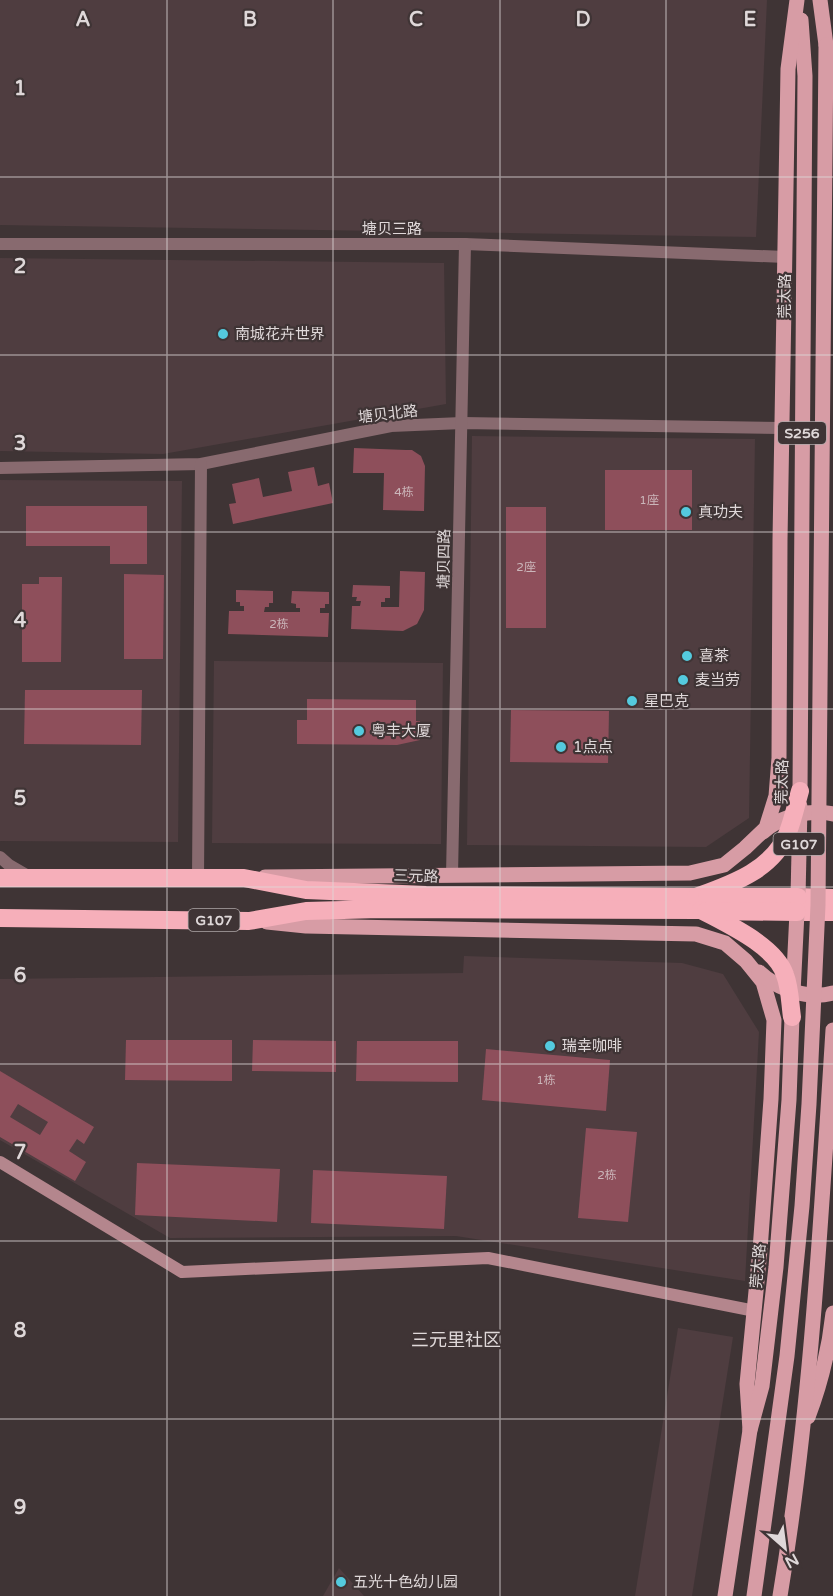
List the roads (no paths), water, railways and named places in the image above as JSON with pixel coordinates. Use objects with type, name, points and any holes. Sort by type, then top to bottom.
[{"type":"highway","points":[[792,1017],[785,973],[766,948],[699,904],[770,861],[788,833],[800,791]]},
{"type":"highway","name":"三元路","points":[[0,878],[244,878],[306,890],[426,902]]},
{"type":"highway","name":"三元路","points":[[797,905],[833,898]]},
{"type":"highway","name":"三元路","points":[[0,918],[249,921],[306,911],[426,902],[797,905],[833,912]]},
{"type":"main road","name":"莞太路","points":[[725,1596],[750,1430],[762,1386],[776,1267],[789,1100],[800,791],[805,76],[799,0]]},
{"type":"main road","points":[[750,1430],[747,1384],[771,1099],[774,1020],[764,982],[746,961],[731,935],[726,905],[731,875],[745,848],[766,828],[776,796],[779,758],[788,69],[799,0]]},
{"type":"main road","points":[[820,0],[826,45]]},
{"type":"main road","points":[[754,1596],[787,1356],[801,1217],[818,905],[826,45],[830,0]]},
{"type":"main road","points":[[244,878],[690,873],[724,865],[767,828],[794,815],[824,812],[833,814]]},
{"type":"main road","points":[[249,921],[306,926],[696,934],[725,943],[769,981],[797,993],[827,995],[833,993]]},
{"type":"main road","points":[[780,1596],[790,1534],[818,1258],[833,1030]]},
{"type":"main road","points":[[801,1434],[821,1384],[833,1313]]},
{"type":"street","name":"塘贝三路","points":[[0,244],[465,244],[784,257]]},
{"type":"street","name":"塘贝四路","points":[[452,875],[465,244]]},
{"type":"street","name":"塘贝北路","points":[[0,468],[201,464],[391,426],[462,423],[782,428]]},
{"type":"street","points":[[198,878],[201,464]]},
{"type":"street","points":[[0,857],[14,869],[32,878]]},
{"type":"street","points":[[0,1162],[182,1272],[488,1258],[754,1311]]},
{"type":"place","name":"南城花卉世界","points":[[223,334]]},
{"type":"place","name":"真功夫","points":[[686,512]]},
{"type":"place","name":"喜茶","points":[[687,656]]},
{"type":"place","name":"麦当劳","points":[[683,680]]},
{"type":"place","name":"星巴克","points":[[632,701]]},
{"type":"place","name":"粤丰大厦","points":[[359,731]]},
{"type":"place","name":"1点点","points":[[561,747]]},
{"type":"place","name":"瑞幸咖啡","points":[[550,1046]]},
{"type":"place","name":"五光十色幼儿园","points":[[341,1582]]},
{"type":"district","name":"三元里社区","points":[[456,1340]]}]
